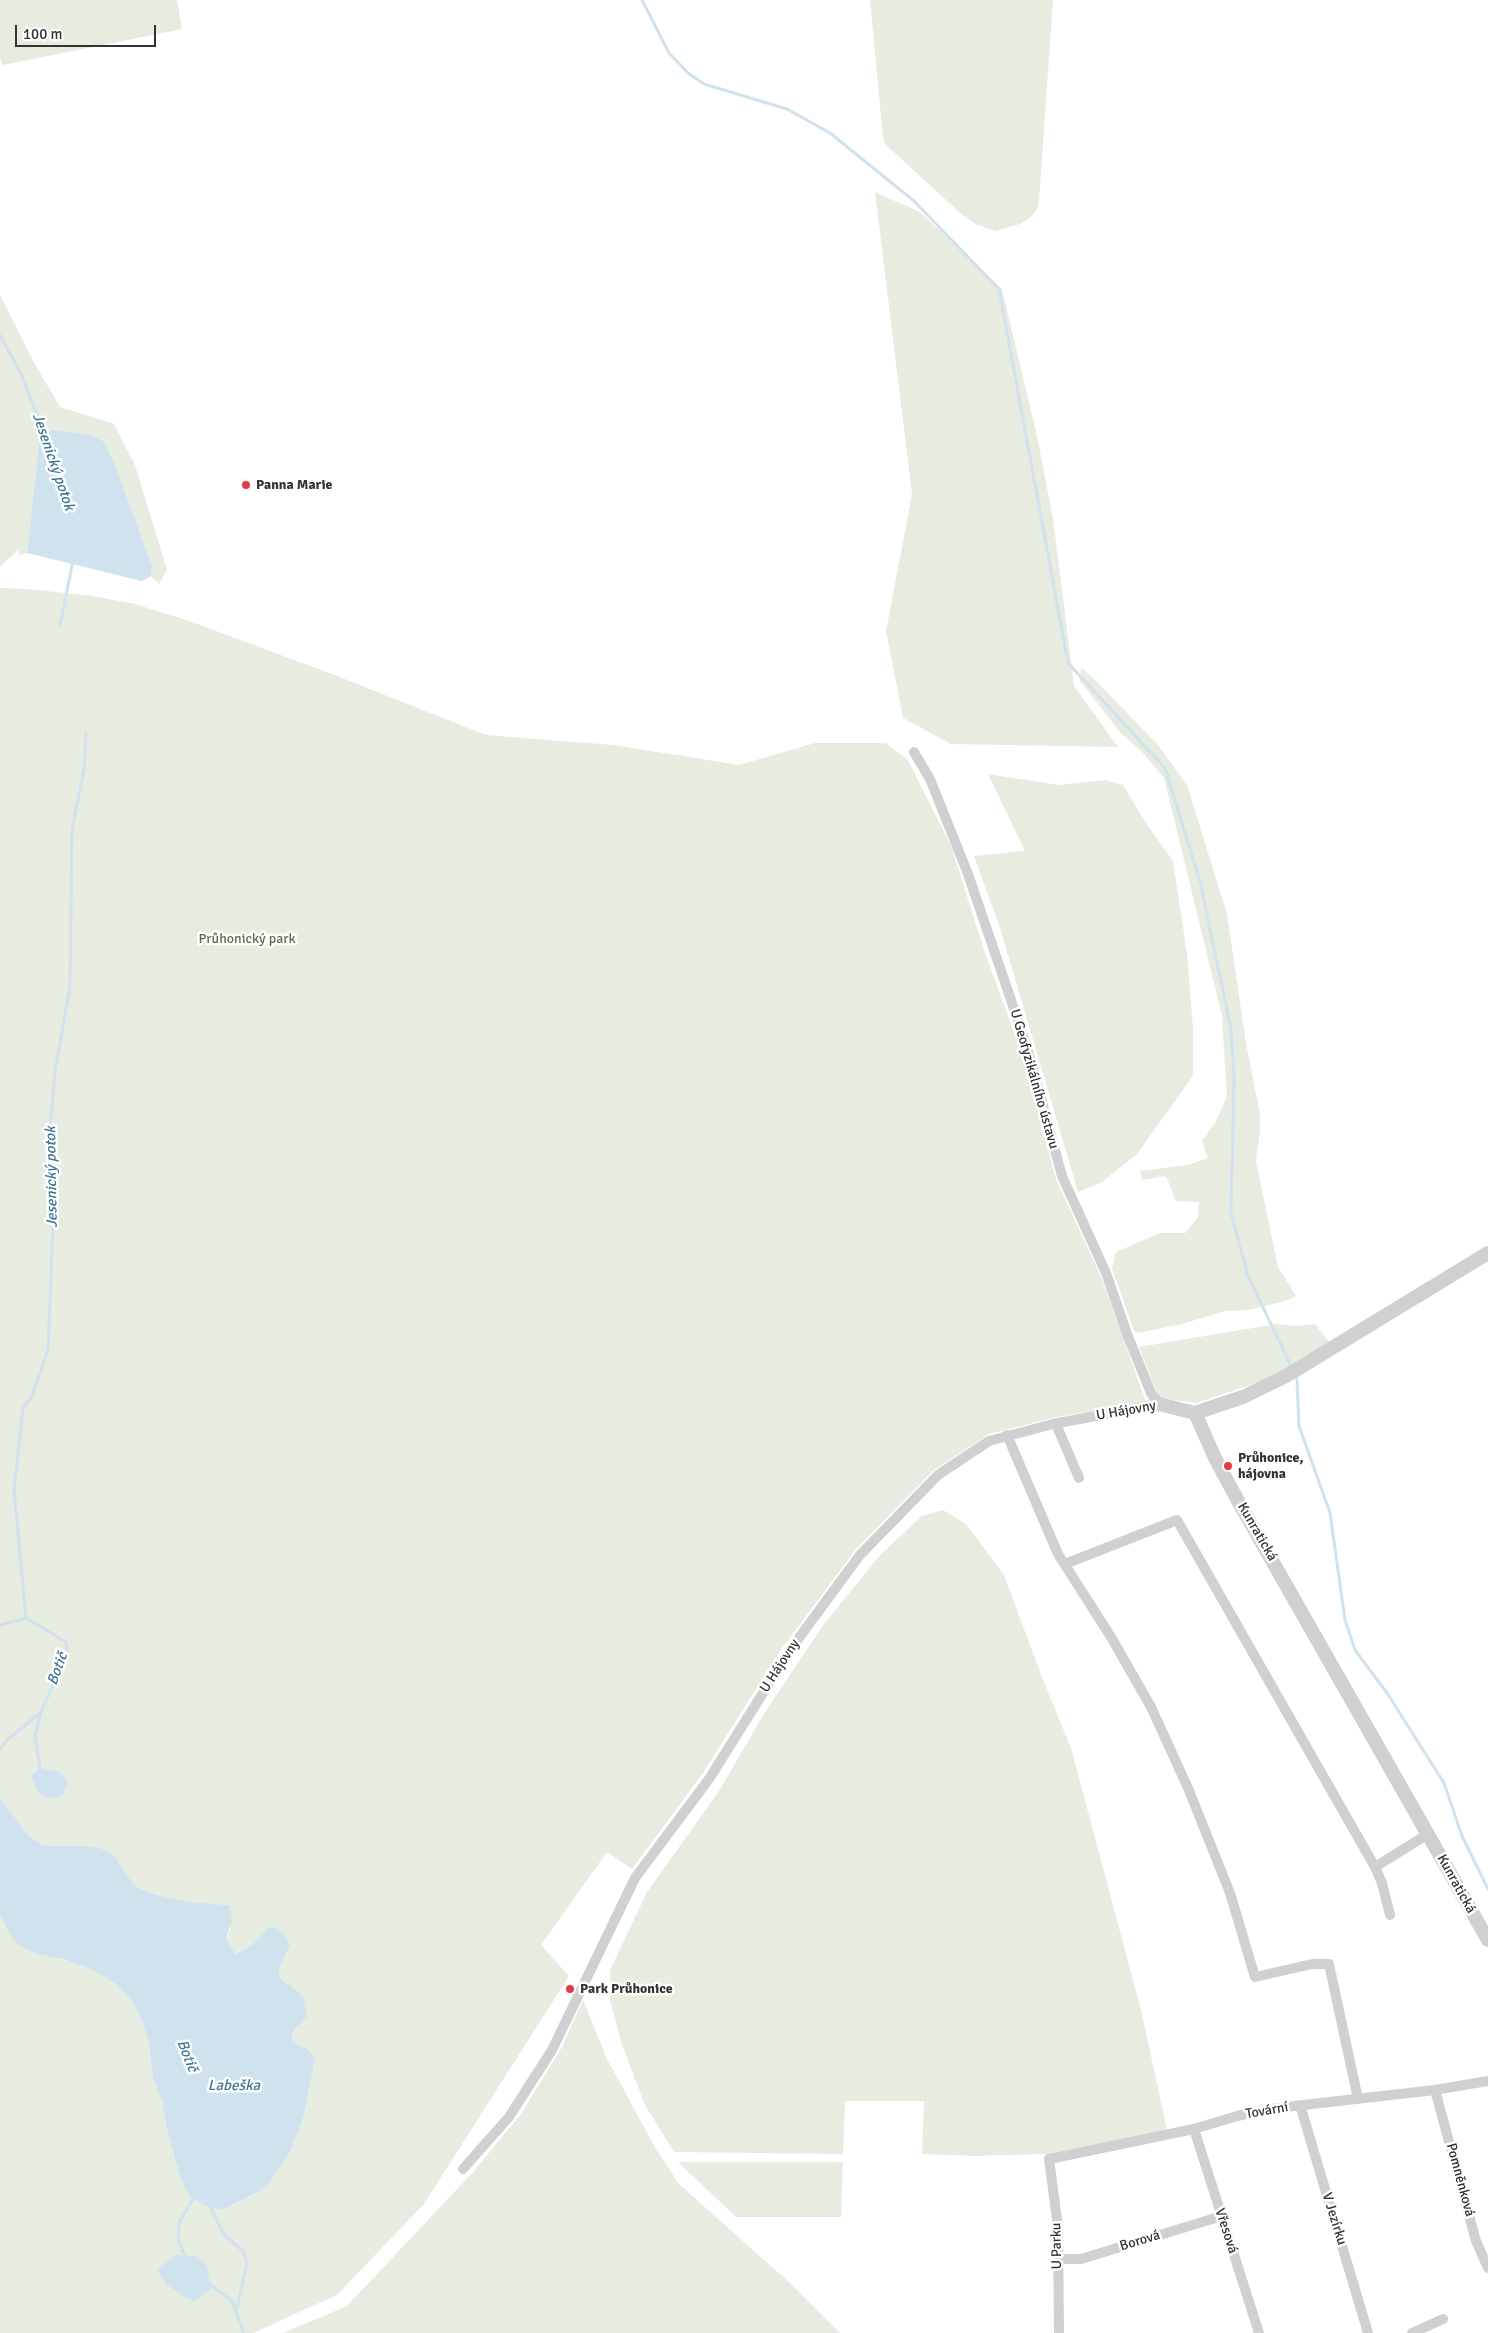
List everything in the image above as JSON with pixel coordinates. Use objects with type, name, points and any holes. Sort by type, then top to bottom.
[{"type":"street","name":"U Geofyzikálního ústavu","points":[[914,752],[930,779],[968,874],[1027,1047],[1062,1176],[1106,1273],[1127,1334],[1151,1393],[1158,1404]]},
{"type":"street","points":[[1195,1413],[1243,1397],[1286,1376],[1488,1253]]},
{"type":"street","name":"U Hájovny","points":[[464,2170],[510,2117],[552,2050],[635,1878],[709,1779],[790,1650],[860,1554],[938,1475],[989,1441],[1056,1424],[1158,1404],[1195,1413]]},
{"type":"street","name":"Kunratická","points":[[1195,1413],[1207,1442],[1237,1499],[1488,1940]]},
{"type":"street","points":[[1056,1424],[1079,1478]]},
{"type":"street","points":[[1007,1436],[1058,1554],[1111,1637],[1151,1707],[1188,1788],[1230,1893],[1255,1977],[1312,1964],[1329,1964],[1358,2099]]},
{"type":"street","points":[[1065,1564],[1177,1520],[1375,1867],[1382,1883],[1390,1915]]},
{"type":"street","points":[[1375,1867],[1428,1834]]},
{"type":"street","name":"Tovární","points":[[1049,2159],[1194,2129],[1237,2116],[1300,2105],[1435,2090],[1488,2081]]},
{"type":"street","name":"Pomněnková","points":[[1435,2090],[1476,2241],[1488,2268]]},
{"type":"street","name":"V Jezírku","points":[[1300,2105],[1368,2333]]},
{"type":"street","name":"Vřesová","points":[[1194,2129],[1259,2333]]},
{"type":"street","name":"U Parku","points":[[1049,2159],[1058,2227],[1059,2333]]},
{"type":"street","name":"Borová","points":[[1057,2259],[1081,2259],[1222,2216]]},
{"type":"street","points":[[1412,2333],[1443,2319]]},
{"type":"green space","points":[[0,0],[177,0],[182,29],[3,65],[0,58]]},
{"type":"green space","points":[[870,0],[1053,0],[1039,201],[1037,209],[1030,218],[1020,224],[995,231],[975,224],[958,211],[886,145],[883,138]]},
{"type":"green space","points":[[875,192],[920,212],[1002,289],[1037,436],[1053,519],[1074,686],[1118,747],[951,744],[903,718],[886,631],[912,494]]},
{"type":"green space","points":[[0,295],[31,357],[60,407],[114,424],[135,465],[167,570],[159,584],[151,576],[152,566],[117,470],[92,435],[56,430],[44,432],[40,436],[27,553],[19,555],[18,550],[0,567]]},
{"type":"green space","name":"Průhonický park","points":[[0,588],[93,596],[135,604],[192,622],[337,676],[486,735],[613,745],[739,765],[815,743],[886,743],[908,760],[951,846],[985,953],[1022,1054],[1056,1179],[1101,1277],[1146,1402],[1057,1417],[989,1434],[934,1470],[856,1549],[780,1651],[703,1773],[632,1869],[607,1852],[541,1945],[569,1976],[424,2204],[337,2295],[253,2333],[0,2333],[0,1914],[20,1945],[36,1954],[66,1960],[90,1969],[116,1984],[131,1999],[143,2024],[149,2044],[153,2078],[162,2102],[167,2130],[181,2180],[189,2196],[205,2206],[222,2210],[258,2192],[296,2135],[303,2119],[315,2060],[310,2051],[293,2041],[292,2035],[307,2015],[290,1985],[283,1981],[278,1972],[290,1945],[268,1928],[253,1944],[236,1954],[226,1939],[230,1930],[229,1905],[191,1902],[157,1895],[138,1888],[88,1846],[50,1846],[41,1844],[27,1834],[0,1797]],"holes":[[[176,2255],[207,2265],[211,2289]]]},
{"type":"green space","points":[[1081,667],[1158,745],[1187,785],[1227,914],[1246,1043],[1260,1114],[1256,1161],[1278,1267],[1296,1296],[1285,1301],[1248,1310],[1225,1311],[1182,1324],[1138,1333],[1134,1331],[1112,1268],[1116,1252],[1160,1233],[1185,1233],[1198,1217],[1199,1202],[1176,1201],[1166,1176],[1142,1180],[1140,1171],[1188,1165],[1208,1158],[1202,1141],[1215,1123],[1227,1097],[1222,1016],[1164,778],[1143,753],[1119,731],[1080,681]]},
{"type":"green space","points":[[988,774],[1058,785],[1106,780],[1123,785],[1146,823],[1173,861],[1187,954],[1193,1028],[1193,1076],[1137,1154],[1102,1182],[1078,1192],[1000,928],[974,856],[1025,851]]},
{"type":"green space","points":[[1277,1324],[1296,1326],[1315,1324],[1329,1342],[1271,1378],[1197,1403],[1159,1398],[1139,1347]]},
{"type":"green space","points":[[943,1510],[967,1525],[1004,1575],[1043,1680],[1071,1748],[1142,2014],[1167,2130],[1047,2154],[975,2156],[922,2154],[924,2101],[845,2101],[843,2154],[674,2152],[645,2105],[622,2045],[610,2000],[610,1970],[647,1892],[719,1791],[765,1712],[824,1624],[880,1555],[922,1516]]},
{"type":"green space","points":[[583,2000],[607,2059],[656,2149],[679,2184],[790,2283],[840,2333],[283,2333],[347,2306],[474,2171],[521,2114],[562,2047]]},
{"type":"green space","points":[[678,2162],[843,2162],[841,2217],[736,2217]]},
{"type":"water","points":[[56,430],[92,435],[104,442],[117,470],[152,566],[151,576],[142,581],[27,553],[40,435],[44,432]]},
{"type":"water","points":[[40,1768],[60,1772],[65,1778],[67,1784],[62,1796],[56,1798],[47,1797],[37,1791],[31,1776]]},
{"type":"water","name":"Labeška","points":[[0,1797],[27,1834],[41,1844],[50,1846],[88,1846],[102,1849],[115,1857],[127,1876],[138,1888],[157,1895],[191,1902],[229,1905],[232,1920],[226,1939],[236,1954],[253,1944],[268,1928],[275,1927],[283,1934],[290,1945],[278,1972],[283,1981],[303,1997],[307,2016],[292,2035],[293,2041],[310,2051],[315,2060],[303,2119],[290,2151],[270,2182],[258,2192],[222,2210],[205,2206],[189,2196],[181,2180],[167,2130],[162,2102],[153,2078],[149,2044],[143,2024],[131,1999],[116,1984],[90,1969],[66,1960],[36,1954],[19,1945],[11,1936],[0,1914]]},
{"type":"water","points":[[176,2255],[196,2256],[207,2265],[211,2289],[195,2301],[187,2299],[166,2284],[157,2270]]},
{"type":"waterway","points":[[642,0],[669,53],[688,73],[704,84],[787,109],[830,133],[914,201],[999,289],[1068,663],[1165,768],[1200,881],[1231,1029],[1234,1077],[1231,1213],[1248,1276],[1292,1368]]},
{"type":"waterway","name":"Jesenický potok","points":[[0,335],[21,374],[45,435]]},
{"type":"waterway","name":"Jesenický potok","points":[[60,625],[73,561]]},
{"type":"waterway","name":"Jesenický potok","points":[[26,1618],[14,1490],[23,1408],[32,1396],[48,1350],[55,1177],[49,1140],[55,1071],[70,987],[72,829],[84,770],[86,733]]},
{"type":"waterway","points":[[1295,1374],[1297,1380],[1299,1426],[1330,1513],[1345,1620],[1355,1650],[1387,1693],[1444,1783],[1462,1836],[1488,1889]]},
{"type":"waterway","name":"Botič","points":[[0,1625],[26,1618],[66,1642],[67,1653],[41,1712],[6,1741],[0,1749]]},
{"type":"waterway","points":[[40,1768],[35,1736],[41,1712]]},
{"type":"waterway","points":[[185,2257],[178,2240],[179,2223],[193,2199]]},
{"type":"waterway","name":"Botič","points":[[209,2204],[224,2235],[243,2251],[247,2263],[236,2312]]},
{"type":"waterway","points":[[210,2284],[232,2301],[244,2333]]},
{"type":"place","name":"Panna Marie","points":[[246,485]]},
{"type":"place","name":"Průhonice, hájovna","points":[[1228,1466]]},
{"type":"place","name":"Park Průhonice","points":[[570,1989]]}]
